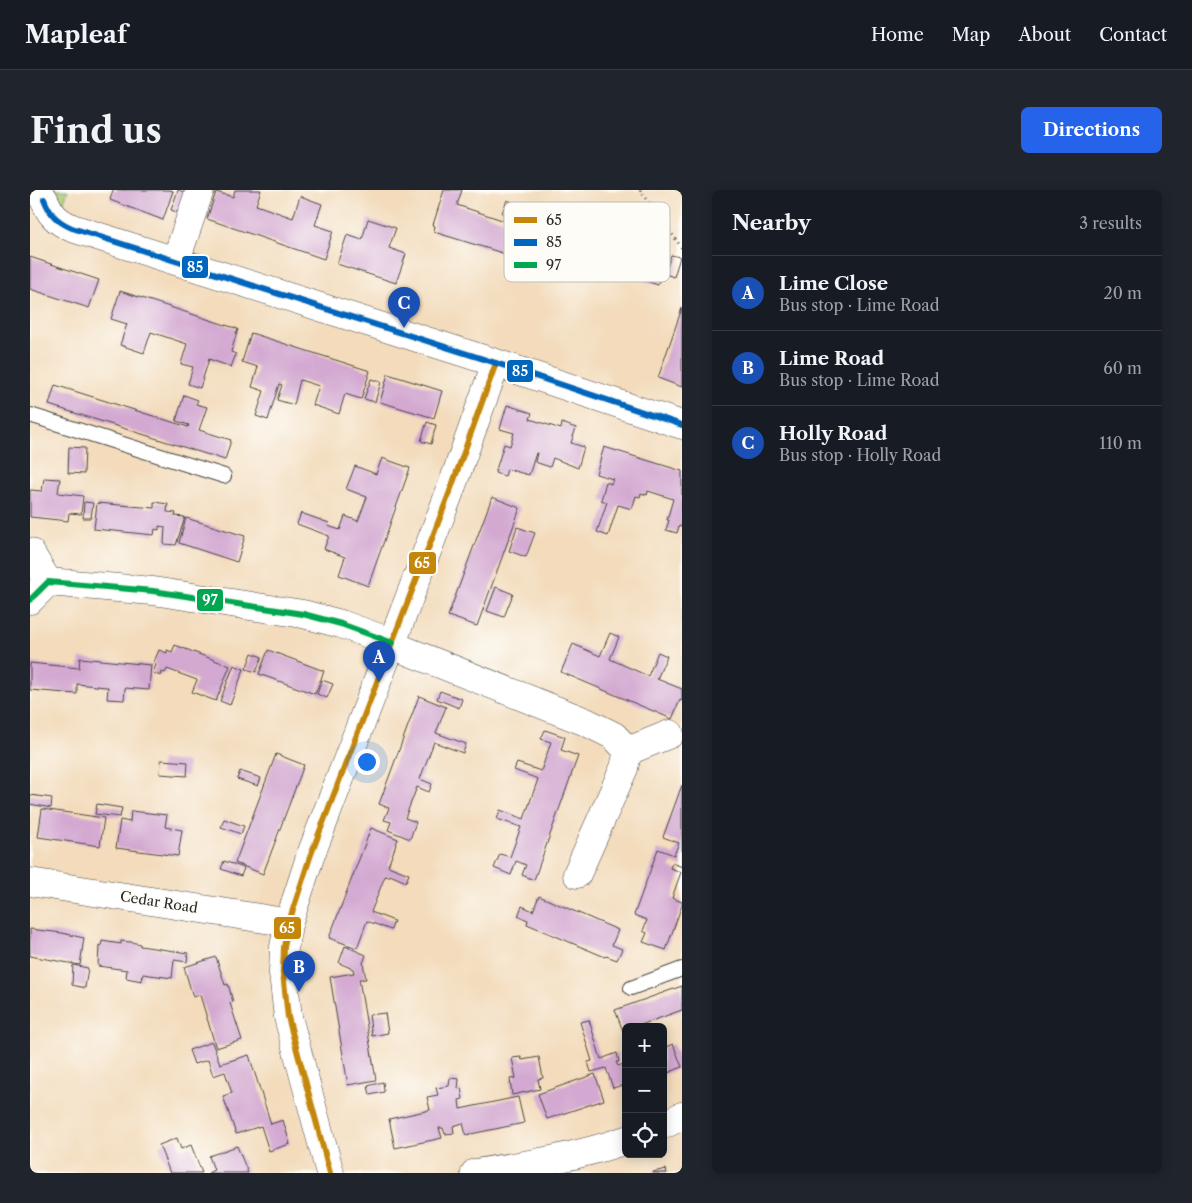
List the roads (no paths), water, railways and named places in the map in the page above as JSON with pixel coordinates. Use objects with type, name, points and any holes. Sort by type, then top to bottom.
[{"type":"street","points":[[176,260],[200,190]]},
{"type":"street","points":[[39,197],[60,223],[496,363],[680,425]]},
{"type":"street","points":[[330,1173],[288,1017],[283,973],[284,947],[288,925],[310,857],[450,494],[496,363]]},
{"type":"street","points":[[30,552],[39,591],[154,591],[303,614],[341,624],[586,722],[614,736],[628,751]]},
{"type":"street","points":[[628,751],[670,734]]},
{"type":"street","points":[[576,874],[624,768],[628,751]]},
{"type":"street","name":"Cedar Road","points":[[30,882],[268,920],[288,925]]},
{"type":"street","points":[[667,1123],[682,1116]]},
{"type":"street","points":[[475,1173],[534,1168],[622,1141]]},
{"type":"lane","points":[[30,415],[224,476]]},
{"type":"lane","points":[[631,988],[682,969]]},
{"type":"place","name":"Holly Road","points":[[404,328]]},
{"type":"place","name":"Lime Close","points":[[379,682]]},
{"type":"place","name":"Lime Road","points":[[299,992]]}]
